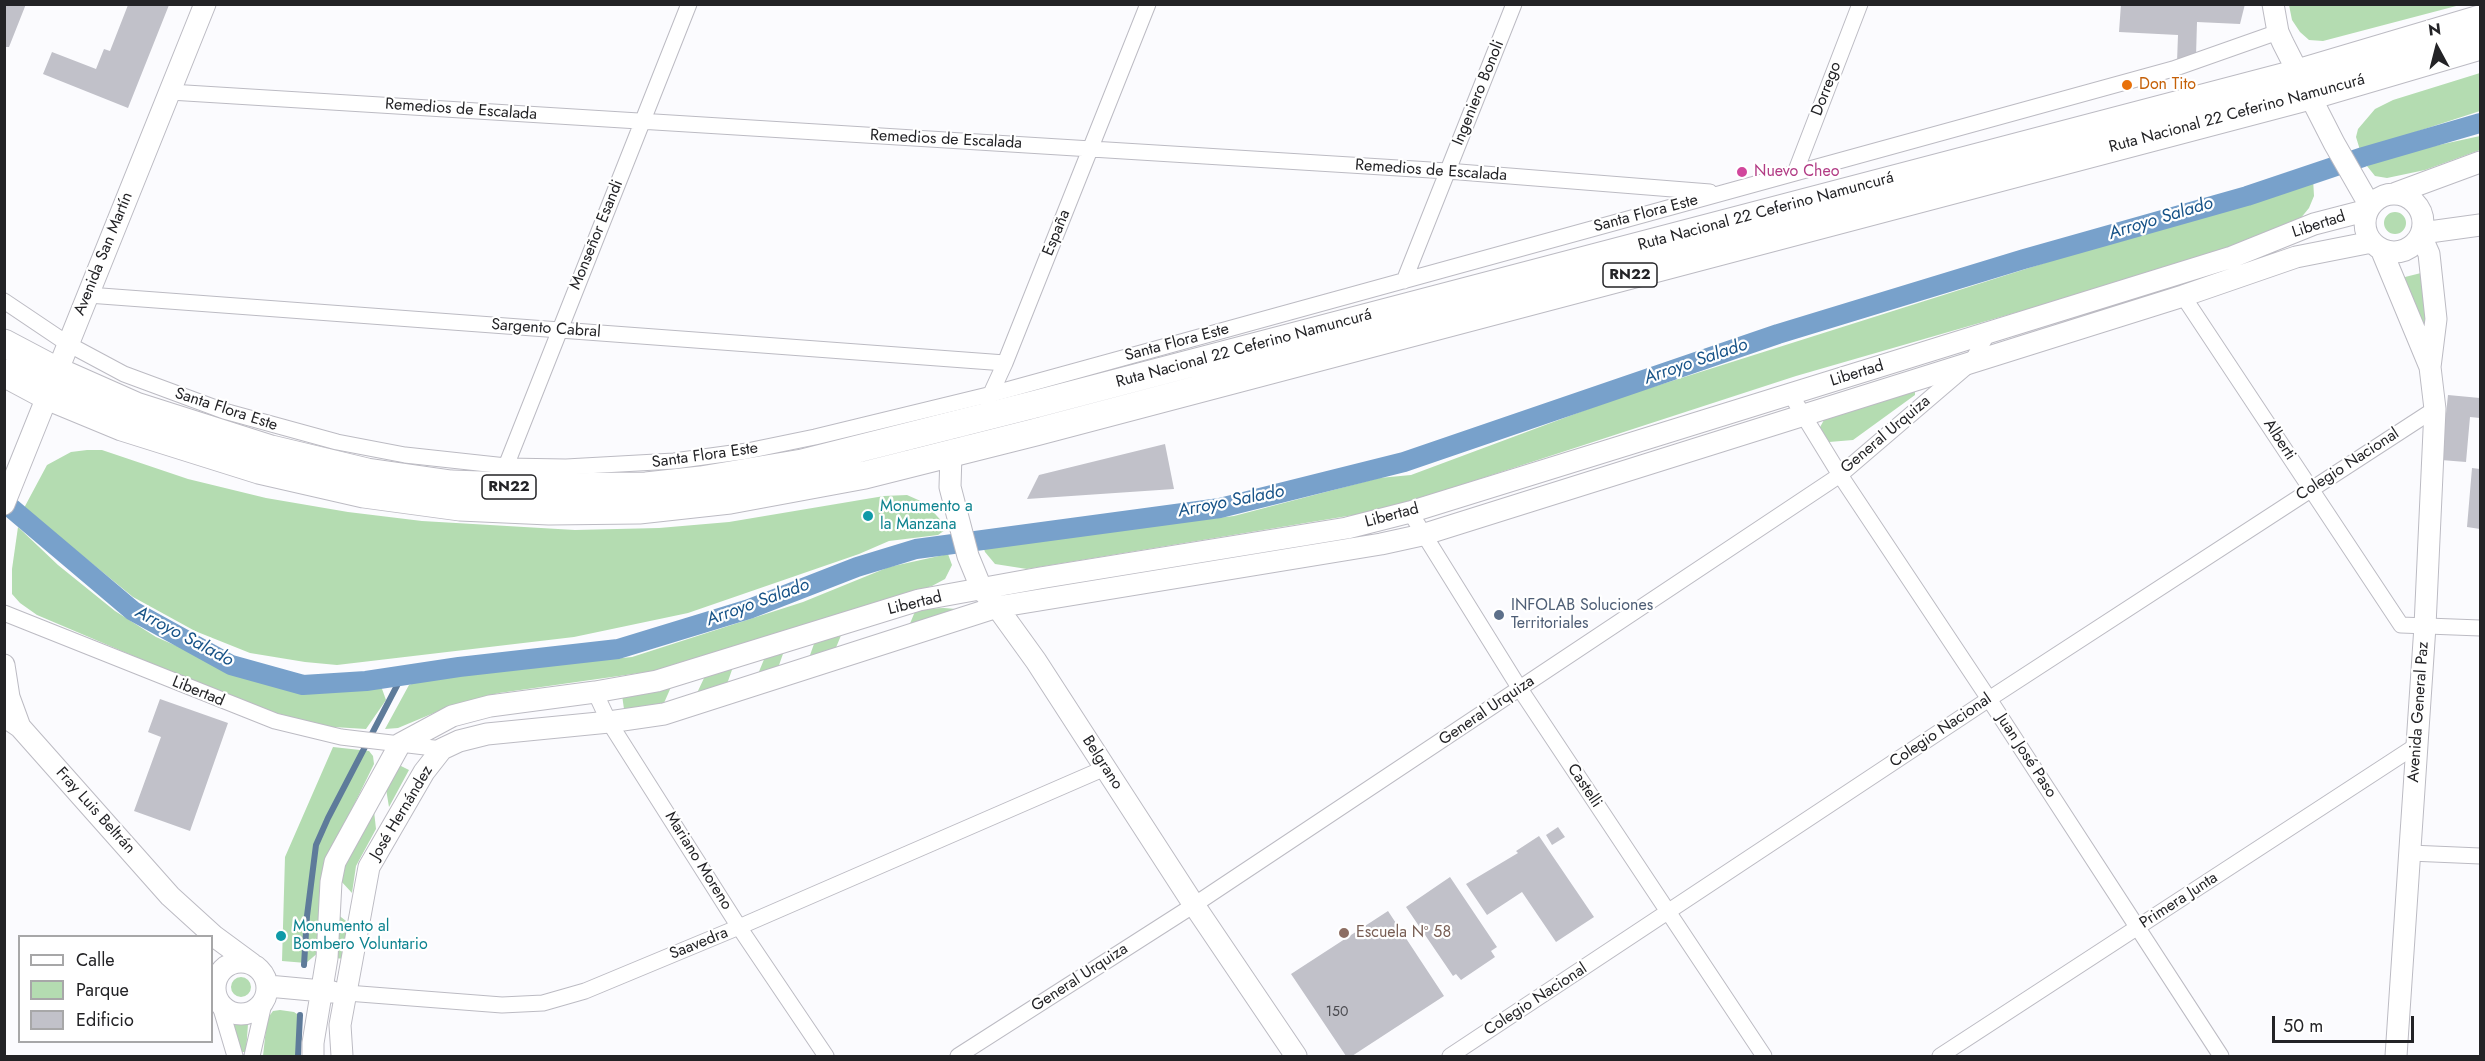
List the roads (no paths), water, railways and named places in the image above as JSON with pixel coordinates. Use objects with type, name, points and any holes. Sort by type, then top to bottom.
[{"type":"highway","name":"Ruta Nacional 22 Ceferino Namuncurá","points":[[4,373],[47,396],[122,427],[166,442],[311,483],[411,502],[503,510],[639,510],[730,500],[865,475],[951,453],[2304,85],[2481,19]]},
{"type":"highway","name":"Ruta Nacional 22 Ceferino Namuncurá","points":[[4,343],[57,371],[136,406],[271,449],[366,472],[413,480],[491,486],[592,488],[701,480],[802,463],[2304,85],[2481,46]]},
{"type":"street","name":"Avenida San Martín","points":[[8,495],[205,4]]},
{"type":"street","name":"Monseñor Esandi","points":[[506,466],[688,4]]},
{"type":"street","name":"España","points":[[951,453],[957,438],[992,394],[1148,4]]},
{"type":"street","name":"Ingeniero Bonoli","points":[[1404,281],[1514,4]]},
{"type":"street","name":"Dorrego","points":[[1794,173],[1860,4]]},
{"type":"street","name":"Avenida General Paz","points":[[2273,4],[2278,32],[2369,208],[2365,225],[2377,246],[2430,367]]},
{"type":"street","name":"Santa Flora Este","points":[[4,301],[68,344],[143,382],[262,422],[384,451],[506,466],[628,465],[710,457],[815,437],[992,394],[2173,69],[2278,32]]},
{"type":"street","name":"Remedios de Escalada","points":[[170,92],[1447,171],[1722,193]]},
{"type":"street","points":[[2369,208],[2384,195],[2396,193],[2481,162]]},
{"type":"street","name":"Avenida General Paz","points":[[2396,193],[2407,196],[2419,206],[2424,220],[2421,235],[2429,254],[2436,319],[2430,367],[2435,409],[2425,626],[2396,1056]]},
{"type":"street","name":"Libertad","points":[[391,743],[437,722],[471,710],[657,681],[919,600],[1347,528],[1410,512],[2232,257],[2314,224],[2369,208]]},
{"type":"street","points":[[2377,246],[2396,252],[2403,251],[2415,244],[2421,235],[2481,225]]},
{"type":"street","name":"Libertad","points":[[4,613],[250,713],[316,733],[442,749],[479,735],[664,714],[997,607],[1040,598],[1381,544],[1422,535],[2183,296],[2296,257],[2377,246]]},
{"type":"street","name":"Sargento Cabral","points":[[88,295],[1005,363]]},
{"type":"street","name":"Alberti","points":[[2183,296],[2401,625],[2425,626]]},
{"type":"street","name":"General Urquiza","points":[[958,1056],[1194,905],[1840,475],[1971,363],[1989,333]]},
{"type":"street","name":"Juan José Paso","points":[[1791,395],[1840,475],[2221,1056]]},
{"type":"street","name":"Colegio Nacional","points":[[1450,1056],[1989,699],[2435,409]]},
{"type":"street","name":"Belgrano","points":[[951,453],[950,487],[968,556],[982,590],[1036,661],[1194,905],[1296,1056]]},
{"type":"street","name":"Castelli","points":[[1410,512],[1422,535],[1520,689],[1764,1056]]},
{"type":"street","points":[[2425,626],[2481,628]]},
{"type":"street","name":"Fray Luis Beltrán","points":[[4,665],[12,721],[170,896],[213,935]]},
{"type":"street","name":"Mariano Moreno","points":[[595,692],[609,722],[739,927],[826,1056]]},
{"type":"street","name":"José Hernández","points":[[313,1056],[313,1043],[327,958],[331,882],[335,862],[391,743]]},
{"type":"street","name":"Primera Junta","points":[[1940,1056],[2417,745]]},
{"type":"street","name":"José Hernández","points":[[342,1056],[340,1025],[369,867],[424,772],[442,749]]},
{"type":"street","name":"Saavedra","points":[[267,993],[321,990],[502,1005],[543,1003],[585,991],[739,927],[1105,768]]},
{"type":"street","points":[[2410,853],[2481,856]]},
{"type":"street","name":"Fray Luis Beltrán","points":[[170,896],[191,935]]},
{"type":"street","name":"Fray Luis Beltrán","points":[[213,935],[252,964]]},
{"type":"street","points":[[235,1056],[215,991],[218,976],[227,966],[240,961],[252,964],[263,973],[267,993],[252,1056]]},
{"type":"street","points":[[215,991],[230,1011],[243,1014],[256,1010],[267,993]]},
{"type":"waterway","name":"Arroyo Salado","points":[[4,502],[133,611],[231,665],[303,685],[366,681],[459,667],[618,649],[749,609],[857,567],[916,549],[1220,508],[1404,462],[1778,334],[2024,259],[2247,196],[2363,157],[2480,123]]},
{"type":"waterway","points":[[304,965],[307,916],[316,845],[402,676]]},
{"type":"waterway","points":[[298,1056],[300,1015]]},
{"type":"place","name":"Don Tito","points":[[2127,85]]},
{"type":"place","name":"Nuevo Cheo","points":[[1742,172]]},
{"type":"place","name":"Monumento a la Manzana","points":[[868,516]]},
{"type":"place","name":"INFOLAB Soluciones Territoriales","points":[[1499,615]]},
{"type":"place","name":"Escuela Nº 58","points":[[1344,933]]},
{"type":"place","name":"Monumento al Bombero Voluntario","points":[[281,936]]}]
